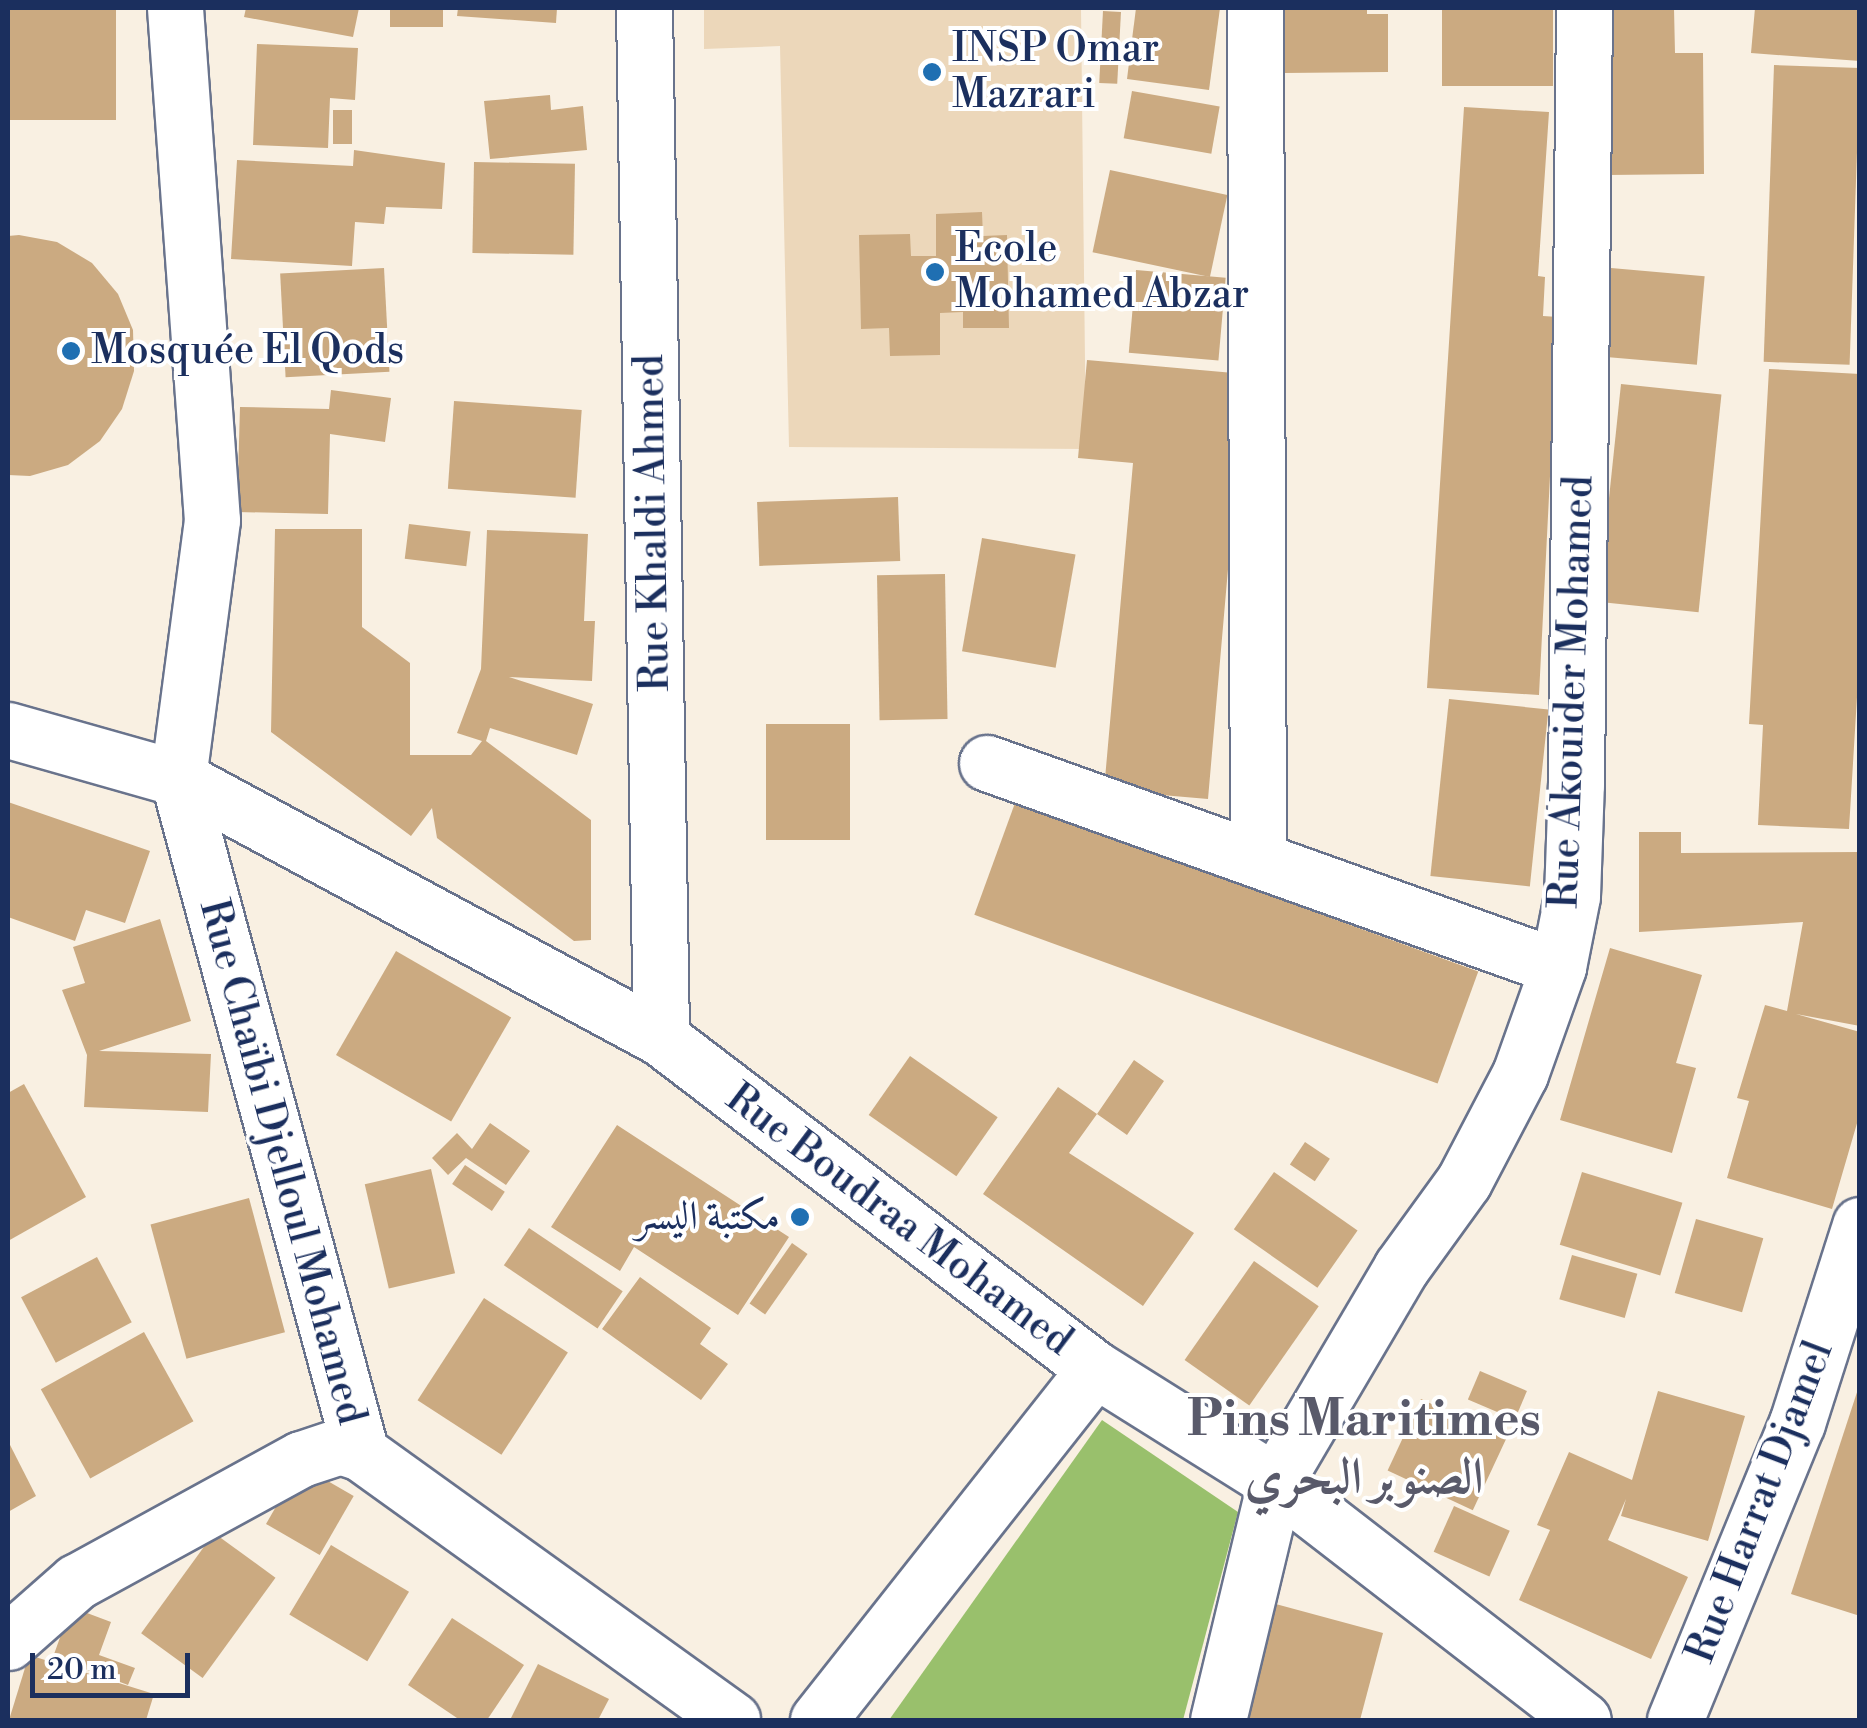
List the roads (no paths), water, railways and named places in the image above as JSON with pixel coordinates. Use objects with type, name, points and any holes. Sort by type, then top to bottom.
[{"type":"street","points":[[175,8],[212,520],[178,778]]},
{"type":"street","name":"Rue Khaldi Ahmed","points":[[644,8],[661,1038]]},
{"type":"street","points":[[1255,8],[1258,855]]},
{"type":"street","name":"Rue Akouider Mohamed","points":[[1218,1720],[1275,1482],[1401,1268],[1464,1182],[1520,1074],[1558,966],[1572,896],[1576,784],[1584,8]]},
{"type":"street","name":"Rue Boudraa Mohamed","points":[[8,730],[178,778],[661,1038],[1095,1370],[1275,1482],[1583,1720]]},
{"type":"street","points":[[987,763],[1258,855],[1558,966]]},
{"type":"street","name":"Rue Chaïbi Djelloul Mohamed","points":[[178,778],[361,1453],[732,1720]]},
{"type":"street","name":"Rue Harrat Djamel","points":[[1675,1720],[1796,1423],[1860,1224]]},
{"type":"street","points":[[818,1720],[1095,1370]]},
{"type":"street","points":[[8,1642],[76,1582],[301,1459],[340,1446],[361,1453]]},
{"type":"place","name":"INSP Omar Mazrari","points":[[932,72]]},
{"type":"place","name":"Ecole Mohamed Abzar","points":[[935,272]]},
{"type":"place","name":"Mosquée El Qods","points":[[71,351]]},
{"type":"place","name":"مكتبة اليسر","points":[[800,1217]]},
{"type":"district","name":"Pins Maritimes الصنوبر البحري","points":[[1364,1449]]}]
